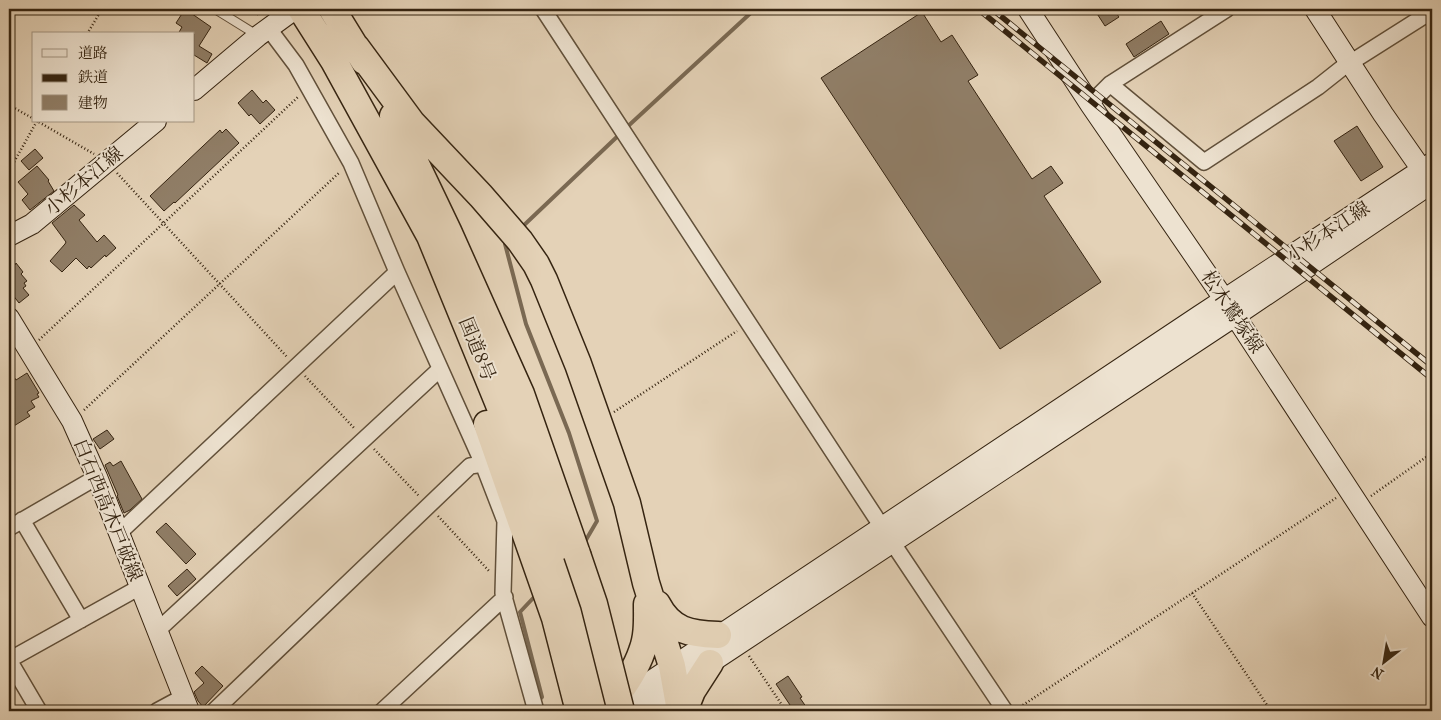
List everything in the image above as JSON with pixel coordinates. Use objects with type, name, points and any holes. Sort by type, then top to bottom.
[{"type":"highway","name":"国道8号","points":[[301,9],[363,112],[430,236],[498,402],[568,557],[594,604],[609,711]]},
{"type":"highway","name":"国道8号","points":[[332,9],[356,47],[416,160],[521,394],[568,557]]},
{"type":"highway","points":[[356,47],[412,123],[481,196],[520,241],[536,264],[544,280],[578,364],[627,503],[646,583],[676,688]]},
{"type":"highway","points":[[363,112],[501,458],[556,618],[579,711]]},
{"type":"highway","points":[[646,583],[663,616],[676,627],[695,635],[729,639]]},
{"type":"highway","points":[[609,711],[643,651],[647,630],[646,583]]},
{"type":"highway","points":[[684,711],[692,691],[710,662]]},
{"type":"highway","points":[[560,711],[571,683]]},
{"type":"main road","points":[[195,89],[295,9]]},
{"type":"main road","name":"松木鷲塚線","points":[[1028,9],[1090,104],[1224,299],[1432,617]]},
{"type":"main road","points":[[1314,9],[1350,64],[1429,172]]},
{"type":"main road","name":"小杉本江線","points":[[9,236],[32,224],[155,122]]},
{"type":"main road","name":"小杉本江線","points":[[887,534],[1224,299],[1429,172]]},
{"type":"main road","name":"小杉本江線","points":[[887,534],[1235,316],[1429,172]]},
{"type":"main road","name":"白石西高木戸破線","points":[[9,318],[72,421],[97,477],[186,704]]},
{"type":"main road","points":[[609,711],[676,688],[729,639],[887,534]]},
{"type":"main road","points":[[641,711],[676,688],[710,662],[729,639]]},
{"type":"street","points":[[542,9],[1005,711]]},
{"type":"street","points":[[1090,104],[1110,84],[1227,9]]},
{"type":"street","points":[[1110,84],[1204,162],[1432,11]]},
{"type":"street","points":[[264,32],[296,65],[351,163],[397,272],[483,464],[505,521],[503,586],[536,711]]},
{"type":"street","points":[[119,533],[397,272]]},
{"type":"street","points":[[157,631],[440,368]]},
{"type":"street","points":[[214,711],[470,466],[483,464]]},
{"type":"street","points":[[9,528],[97,477]]},
{"type":"street","points":[[22,520],[82,620]]},
{"type":"street","points":[[39,711],[9,660],[140,587]]},
{"type":"street","points":[[382,711],[505,597]]},
{"type":"street","points":[[157,711],[186,704]]},
{"type":"lane","points":[[215,9],[264,32]]},
{"type":"path","points":[[88,32],[102,9]]},
{"type":"path","points":[[28,350],[308,88]]},
{"type":"path","points":[[9,105],[32,118]]},
{"type":"path","points":[[9,171],[36,122]]},
{"type":"path","points":[[39,122],[107,162]]},
{"type":"path","points":[[72,421],[351,163]]},
{"type":"path","points":[[599,421],[727,339],[748,322]]},
{"type":"path","points":[[1014,711],[1349,490],[1370,496],[1432,453]]},
{"type":"path","points":[[1192,593],[1271,711]]},
{"type":"path","points":[[729,639],[786,711]]},
{"type":"building","points":[[185,9],[211,27],[199,46],[212,54],[207,63],[195,56],[195,32],[179,32],[182,27],[176,23]]},
{"type":"building","points":[[1094,9],[1113,9],[1119,17],[1105,26]]},
{"type":"building","points":[[922,12],[941,42],[952,35],[978,75],[968,81],[1032,179],[1051,166],[1063,183],[1044,196],[1101,282],[1000,349],[821,78]]},
{"type":"building","points":[[1161,21],[1169,34],[1134,57],[1126,44]]},
{"type":"building","points":[[252,90],[263,103],[266,100],[275,110],[260,124],[251,114],[249,116],[238,103]]},
{"type":"building","points":[[1357,126],[1383,167],[1361,181],[1334,141]]},
{"type":"building","points":[[226,129],[239,143],[164,211],[150,196],[220,130],[222,133]]},
{"type":"building","points":[[35,149],[43,158],[29,170],[21,161]]},
{"type":"building","points":[[37,166],[49,180],[54,191],[30,210],[22,200],[28,194],[18,182]]},
{"type":"building","points":[[74,205],[85,215],[79,220],[97,242],[104,235],[116,248],[91,268],[89,266],[87,269],[76,258],[62,272],[50,261],[66,242],[52,223]]},
{"type":"building","points":[[9,258],[15,265],[16,263],[27,281],[24,283],[26,286],[23,288],[29,295],[19,303],[9,290]]},
{"type":"building","points":[[9,369],[16,380],[27,373],[39,393],[37,394],[39,397],[31,401],[35,407],[27,412],[30,416],[9,429]]},
{"type":"building","points":[[107,430],[114,439],[100,449],[93,439]]},
{"type":"building","points":[[121,461],[142,499],[124,513],[105,465],[110,462],[113,466]]},
{"type":"building","points":[[166,523],[196,554],[186,564],[156,532]]},
{"type":"building","points":[[187,569],[196,579],[177,596],[168,586]]},
{"type":"building","points":[[202,666],[223,686],[203,707],[194,692],[204,683],[195,673]]},
{"type":"building","points":[[788,676],[809,711],[794,711],[776,684]]},
{"type":"waterway","points":[[626,128],[755,9]]},
{"type":"waterway","points":[[521,228],[621,133]]},
{"type":"waterway","points":[[507,242],[505,244],[526,324],[569,433],[597,521],[583,545]]},
{"type":"waterway","points":[[537,594],[520,612],[542,697],[537,702]]},
{"type":"railway","points":[[978,9],[1432,379]]},
{"type":"railway","points":[[992,9],[1432,366]]}]
